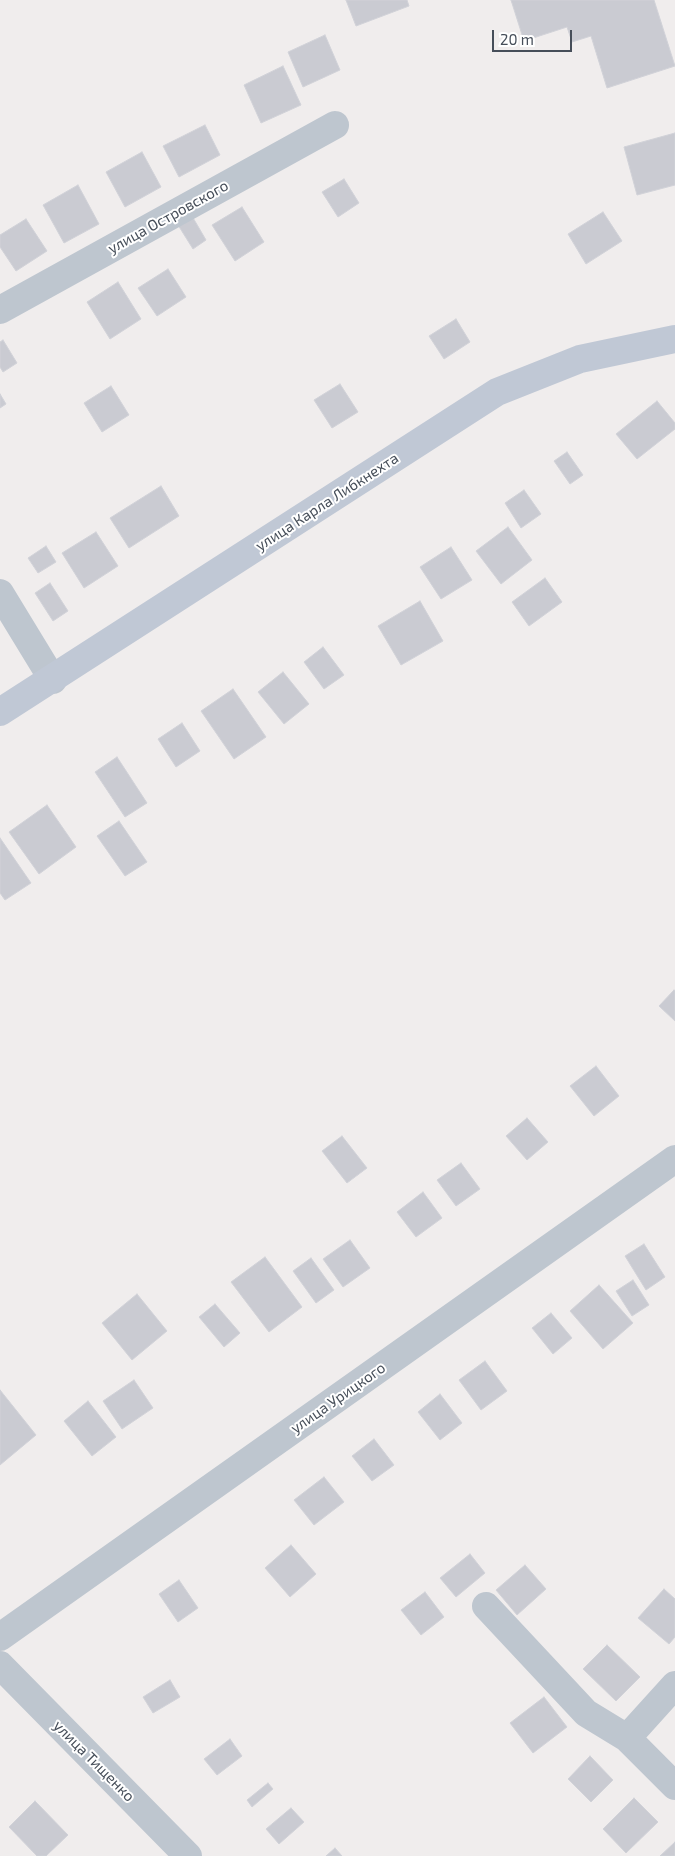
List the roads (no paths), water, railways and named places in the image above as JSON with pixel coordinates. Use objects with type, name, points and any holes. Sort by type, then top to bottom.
[{"type":"main road","name":"улица Карла Либкнехта","points":[[0,712],[498,392],[580,359],[675,339]]},
{"type":"street","name":"улица Островского","points":[[0,310],[336,125]]},
{"type":"street","points":[[0,593],[52,680]]},
{"type":"street","name":"улица Урицкого","points":[[0,1637],[675,1158]]},
{"type":"street","points":[[486,1606],[586,1713],[627,1738],[675,1786]]},
{"type":"street","name":"улица Тищенко","points":[[0,1665],[188,1856]]},
{"type":"street","points":[[627,1738],[675,1685]]}]
